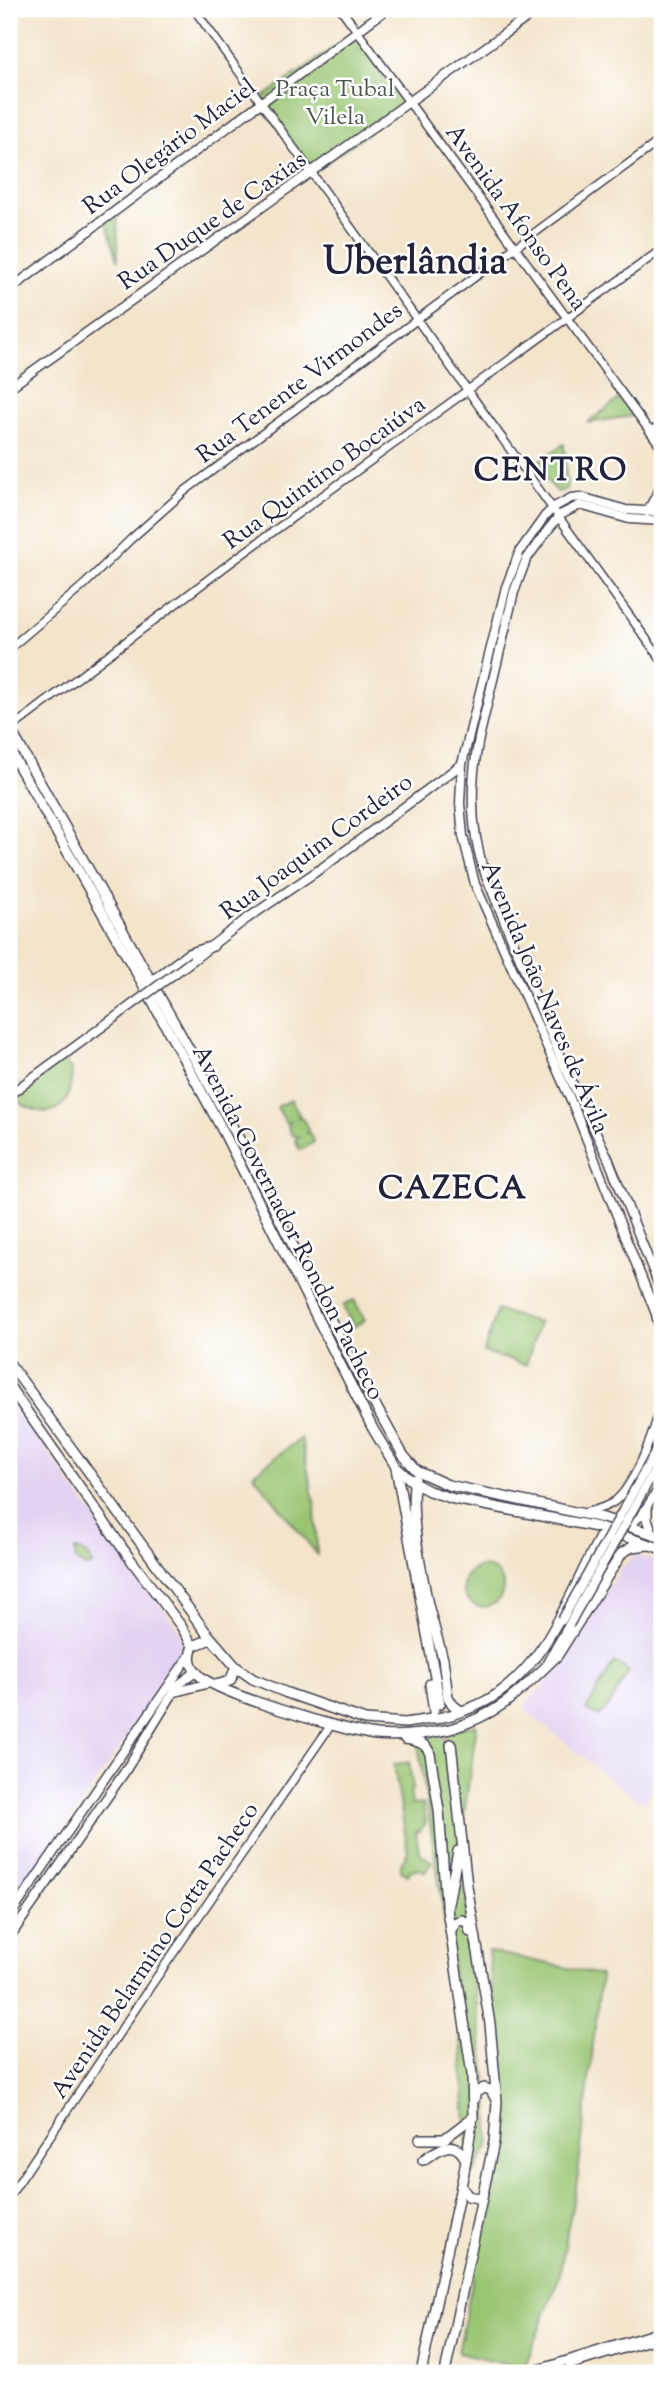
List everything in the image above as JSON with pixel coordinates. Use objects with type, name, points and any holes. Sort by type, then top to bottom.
[{"type":"main road","name":"Rua Olegário Maciel","points":[[9,290],[387,9]]},
{"type":"main road","name":"Rua Duque de Caxias","points":[[9,388],[539,9]]},
{"type":"main road","points":[[647,512],[662,485]]},
{"type":"main road","points":[[554,507],[571,498],[581,497],[614,507],[662,512]]},
{"type":"main road","points":[[560,515],[583,505],[629,519],[662,521]]},
{"type":"main road","name":"Avenida João Naves de Ávila","points":[[554,507],[523,546],[513,565],[461,764],[463,836],[475,884],[575,1110],[656,1314],[662,1338]]},
{"type":"main road","name":"Avenida João Naves de Ávila","points":[[560,515],[532,550],[514,592],[475,758],[473,813],[486,876],[562,1061],[608,1158],[662,1293]]},
{"type":"main road","name":"Avenida Governador Rondon Pacheco","points":[[9,728],[237,1135],[386,1427],[403,1455],[417,1471],[465,1490],[583,1513],[662,1536]]},
{"type":"main road","name":"Avenida Governador Rondon Pacheco","points":[[9,749],[223,1131],[373,1429],[396,1466],[414,1483],[454,1499],[581,1524],[662,1549]]},
{"type":"main road","name":"Rua Joaquim Cordeiro","points":[[9,1095],[461,764]]},
{"type":"main road","points":[[152,981],[188,954],[213,946]]},
{"type":"main road","points":[[633,1256],[646,1250]]},
{"type":"main road","points":[[9,1363],[211,1639],[236,1667],[267,1686],[342,1713],[380,1723],[405,1723],[451,1715],[493,1697],[509,1685],[566,1623],[662,1457]]},
{"type":"main road","points":[[9,1386],[193,1646]]},
{"type":"main road","points":[[33,1420],[42,1419],[46,1415]]},
{"type":"main road","points":[[547,1663],[662,1439]]},
{"type":"main road","points":[[396,1466],[424,1599],[442,1704]]},
{"type":"main road","points":[[417,1471],[414,1483],[424,1599],[423,1644],[437,1718]]},
{"type":"main road","points":[[647,1508],[652,1533]]},
{"type":"main road","points":[[581,1524],[593,1535],[596,1544]]},
{"type":"main road","points":[[538,1655],[602,1535],[628,1525]]},
{"type":"main road","points":[[608,1531],[640,1530]]},
{"type":"main road","points":[[393,1736],[451,1729],[492,1713],[519,1693],[557,1656],[626,1549],[651,1545]]},
{"type":"main road","points":[[587,1563],[605,1565],[609,1573]]},
{"type":"main road","points":[[424,1599],[443,1659],[448,1697],[461,1711]]},
{"type":"main road","points":[[9,1917],[189,1656],[193,1646],[211,1639]]},
{"type":"main road","points":[[189,1656],[194,1670],[212,1684],[331,1725],[422,1744],[427,1746],[430,1754],[439,1810],[447,1909],[474,2099],[461,2186],[421,2373]]},
{"type":"main road","points":[[175,1692],[230,1681],[236,1667]]},
{"type":"main road","points":[[9,1938],[124,1773],[180,1683],[193,1674],[194,1670]]},
{"type":"main road","points":[[331,1725],[335,1717],[342,1713]]},
{"type":"main road","points":[[451,1729],[468,1860],[471,1914]]},
{"type":"main road","points":[[444,2373],[494,2141],[497,2102],[490,2024],[471,1914],[449,1744],[458,1849],[447,1909]]},
{"type":"main road","points":[[451,1930],[459,1920],[468,1923],[477,1972],[483,1985]]},
{"type":"main road","points":[[472,2074],[479,2081],[486,2083],[495,2075]]},
{"type":"main road","points":[[474,2099],[476,2092],[484,2088],[491,2091],[497,2102]]},
{"type":"main road","points":[[420,2140],[444,2139],[473,2117]]},
{"type":"main road","points":[[423,2160],[442,2148],[453,2147],[463,2152],[466,2160]]},
{"type":"main road","points":[[461,2186],[468,2196],[482,2196]]},
{"type":"main road","points":[[527,2373],[662,2330]]},
{"type":"main road","points":[[544,2373],[662,2336]]},
{"type":"street","points":[[194,9],[560,515],[662,661]]},
{"type":"street","name":"Avenida Afonso Pena","points":[[341,9],[662,448]]},
{"type":"street","name":"Rua Tenente Virmondes","points":[[9,649],[84,585],[186,490],[662,139]]},
{"type":"street","name":"Rua Quintino Bocaiúva","points":[[9,728],[234,560],[662,249]]},
{"type":"street","points":[[649,429],[662,430]]},
{"type":"street","points":[[583,1513],[604,1508],[614,1502],[633,1476],[656,1425],[662,1396]]},
{"type":"street","points":[[633,1476],[638,1488],[654,1497]]},
{"type":"street","points":[[628,1525],[640,1517],[662,1482]]},
{"type":"street","name":"Avenida Belarmino Cotta Pacheco","points":[[9,2197],[331,1725]]},
{"type":"shaded area","points":[[9,1396],[181,1633],[184,1645],[179,1662],[9,1908]]},
{"type":"shaded area","points":[[636,1555],[662,1563],[662,1756],[646,1803],[631,1796],[525,1710],[526,1703],[540,1690],[580,1637],[621,1568]]},
{"type":"green space","name":"Praça Tubal Vilela","points":[[356,32],[409,102],[312,173],[258,101]]},
{"type":"green space","points":[[117,208],[118,260],[105,218]]},
{"type":"green space","points":[[622,397],[633,416],[587,423]]},
{"type":"green space","points":[[564,444],[567,489],[558,492],[532,465]]},
{"type":"green space","points":[[63,1059],[72,1072],[69,1094],[60,1107],[46,1112],[39,1111],[12,1096]]},
{"type":"green space","points":[[291,1100],[300,1116],[298,1117],[302,1118],[308,1128],[306,1133],[309,1132],[314,1142],[300,1150],[295,1140],[299,1137],[292,1135],[288,1127],[290,1122],[286,1123],[277,1107]]},
{"type":"green space","points":[[354,1300],[365,1320],[353,1327],[343,1306]]},
{"type":"green space","points":[[497,1310],[539,1323],[526,1365],[484,1352]]},
{"type":"green space","points":[[301,1438],[315,1505],[317,1554],[253,1474]]},
{"type":"green space","points":[[75,1550],[87,1555],[92,1566],[84,1567],[76,1560]]},
{"type":"green space","points":[[483,1567],[491,1568],[497,1573],[502,1579],[502,1595],[497,1601],[491,1606],[483,1607],[475,1606],[469,1601],[464,1595],[463,1587],[464,1579],[469,1573],[475,1568]]},
{"type":"green space","points":[[614,1662],[629,1671],[607,1708],[598,1716],[586,1710]]},
{"type":"green space","points":[[477,1725],[459,1849],[462,1885],[470,1924],[467,1925],[488,2097],[490,2142],[474,2173],[468,2157],[460,2022],[417,1736]]},
{"type":"green space","points":[[409,1762],[413,1789],[410,1790],[412,1805],[423,1804],[426,1822],[420,1831],[416,1832],[419,1852],[432,1862],[425,1872],[420,1869],[411,1870],[408,1875],[401,1871],[401,1863],[408,1852],[394,1764]]},
{"type":"green space","points":[[488,1951],[601,1975],[578,2175],[559,2277],[524,2369],[458,2353],[505,2115]]},
{"type":"tunnel","points":[[440,1704],[447,1744]]},
{"type":"district","name":"Uberlândia","points":[[415,260]]},
{"type":"district","name":"CENTRO","points":[[551,469]]},
{"type":"district","name":"CAZECA","points":[[453,1187]]}]
